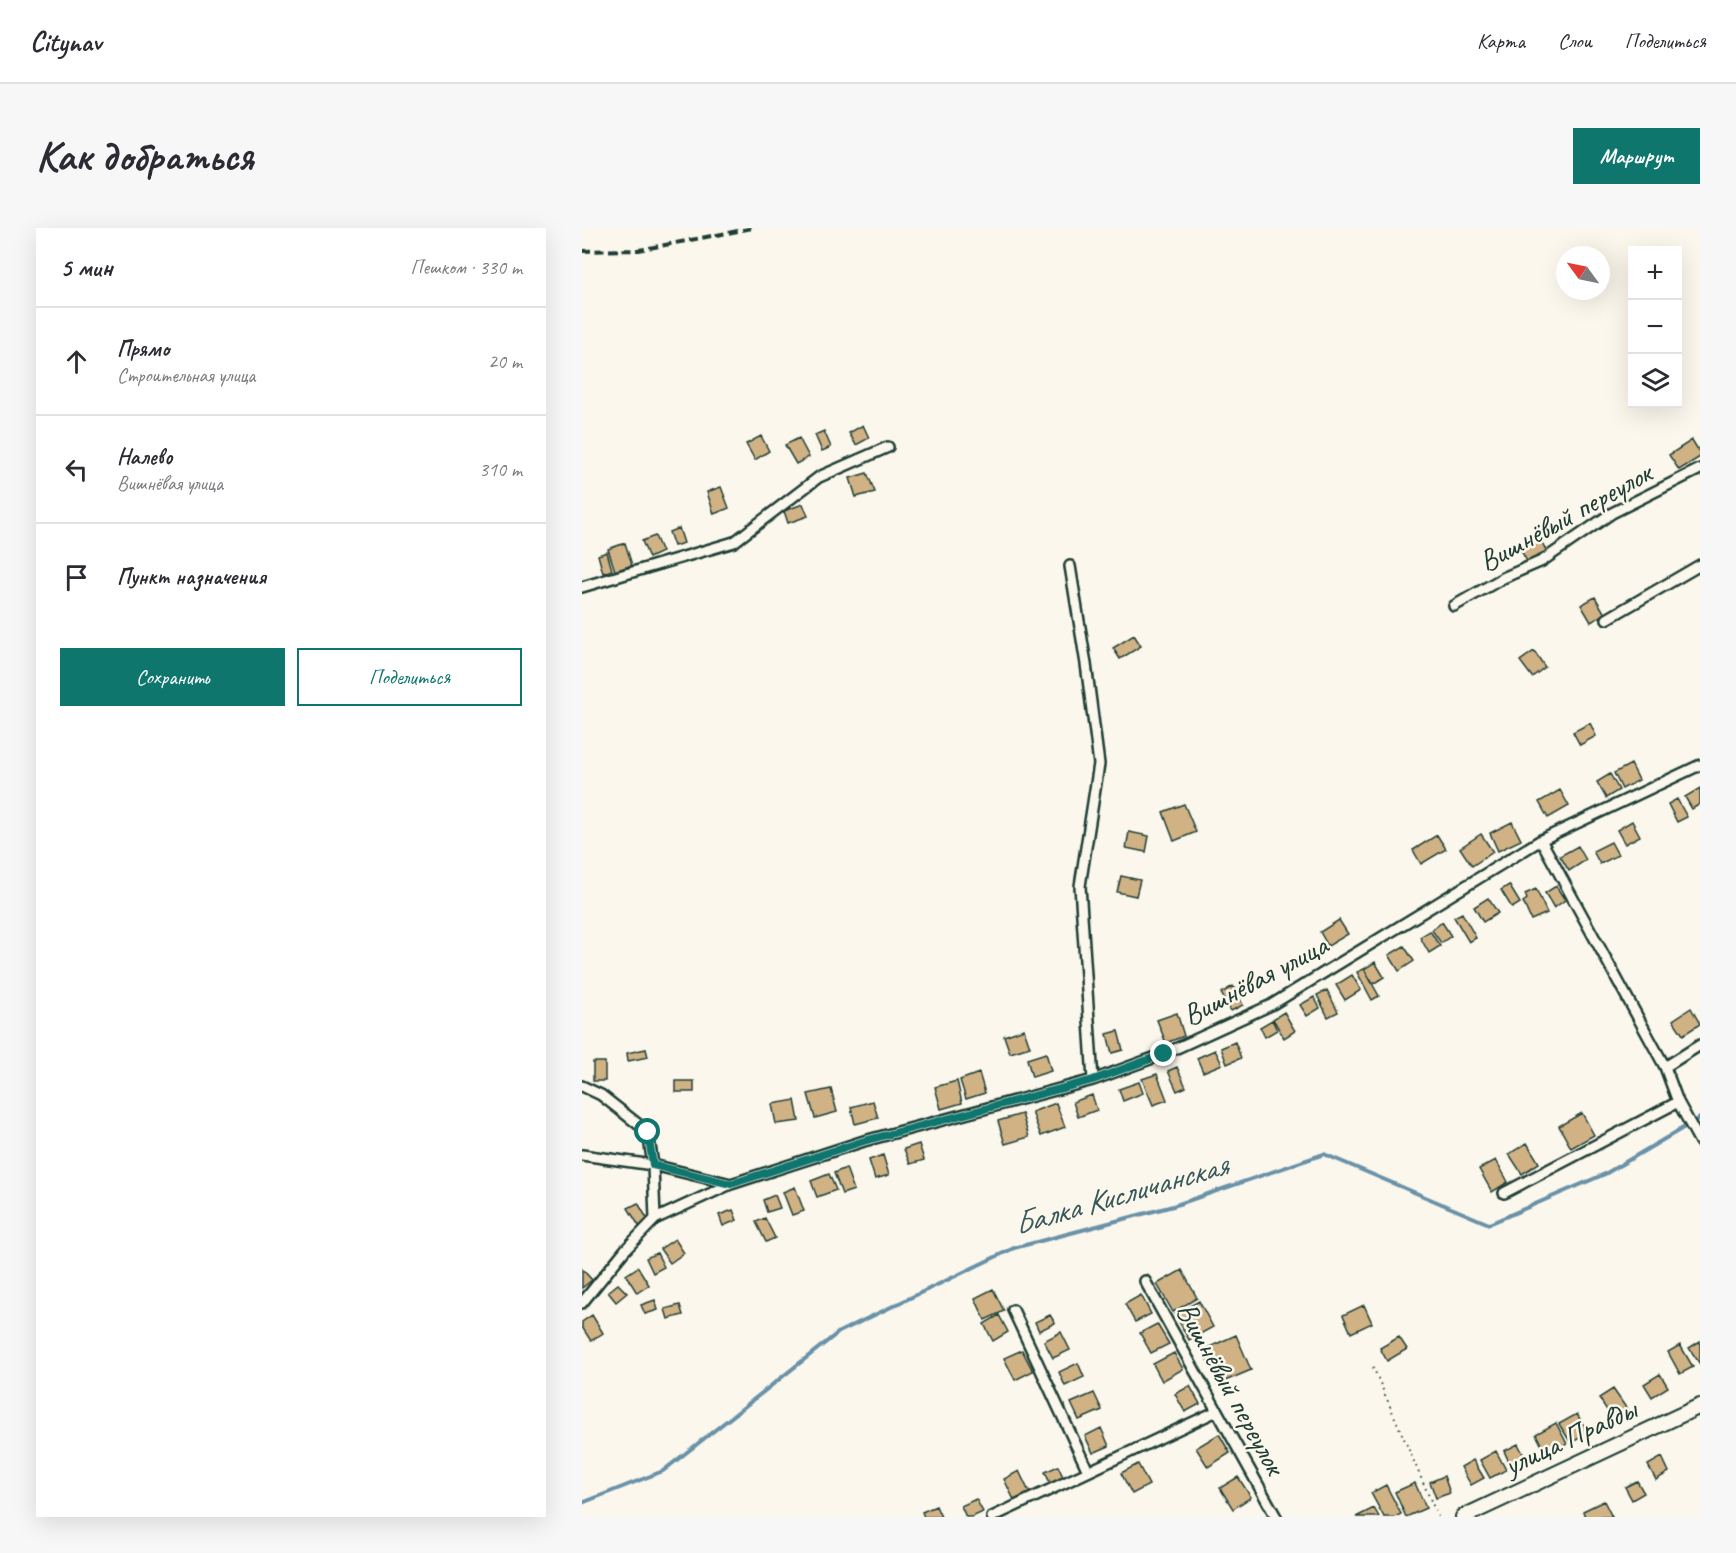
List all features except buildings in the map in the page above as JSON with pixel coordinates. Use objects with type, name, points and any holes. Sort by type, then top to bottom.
[{"type":"street","points":[[582,587],[734,542],[819,477],[888,447]]},
{"type":"street","name":"Вишнёвый переулок","points":[[1454,606],[1503,578],[1542,561],[1612,513],[1700,470]]},
{"type":"street","points":[[1607,619],[1700,565]]},
{"type":"street","points":[[1070,566],[1099,764],[1080,886],[1093,1080]]},
{"type":"street","name":"Вишнёвая улица","points":[[582,1303],[625,1250],[655,1219],[731,1184],[864,1141],[1093,1080],[1164,1054],[1271,1005],[1541,840],[1700,765]]},
{"type":"street","points":[[1541,840],[1665,1067],[1678,1102],[1700,1142]]},
{"type":"street","points":[[1665,1067],[1700,1045]]},
{"type":"street","points":[[582,1086],[601,1095],[648,1132],[653,1165],[655,1219]]},
{"type":"street","points":[[1504,1193],[1678,1102]]},
{"type":"street","points":[[582,1155],[653,1165],[731,1184]]},
{"type":"street","name":"Вишнёвый переулок","points":[[1145,1281],[1276,1517]]},
{"type":"street","points":[[1013,1310],[1088,1471]]},
{"type":"street","name":"улица Правды","points":[[1463,1517],[1700,1406]]},
{"type":"street","points":[[992,1517],[1217,1411]]},
{"type":"path","points":[[1373,1367],[1438,1517]]},
{"type":"waterway","name":"Балка Кисличанская","points":[[582,1503],[663,1471],[839,1332],[1014,1248],[1173,1206],[1324,1154],[1489,1224],[1605,1174],[1700,1118]]},
{"type":"railway","points":[[582,251],[639,250],[753,228]]},
{"type":"route","points":[[648,1132],[653,1165],[731,1184],[864,1141],[1093,1080],[1164,1054]]}]
